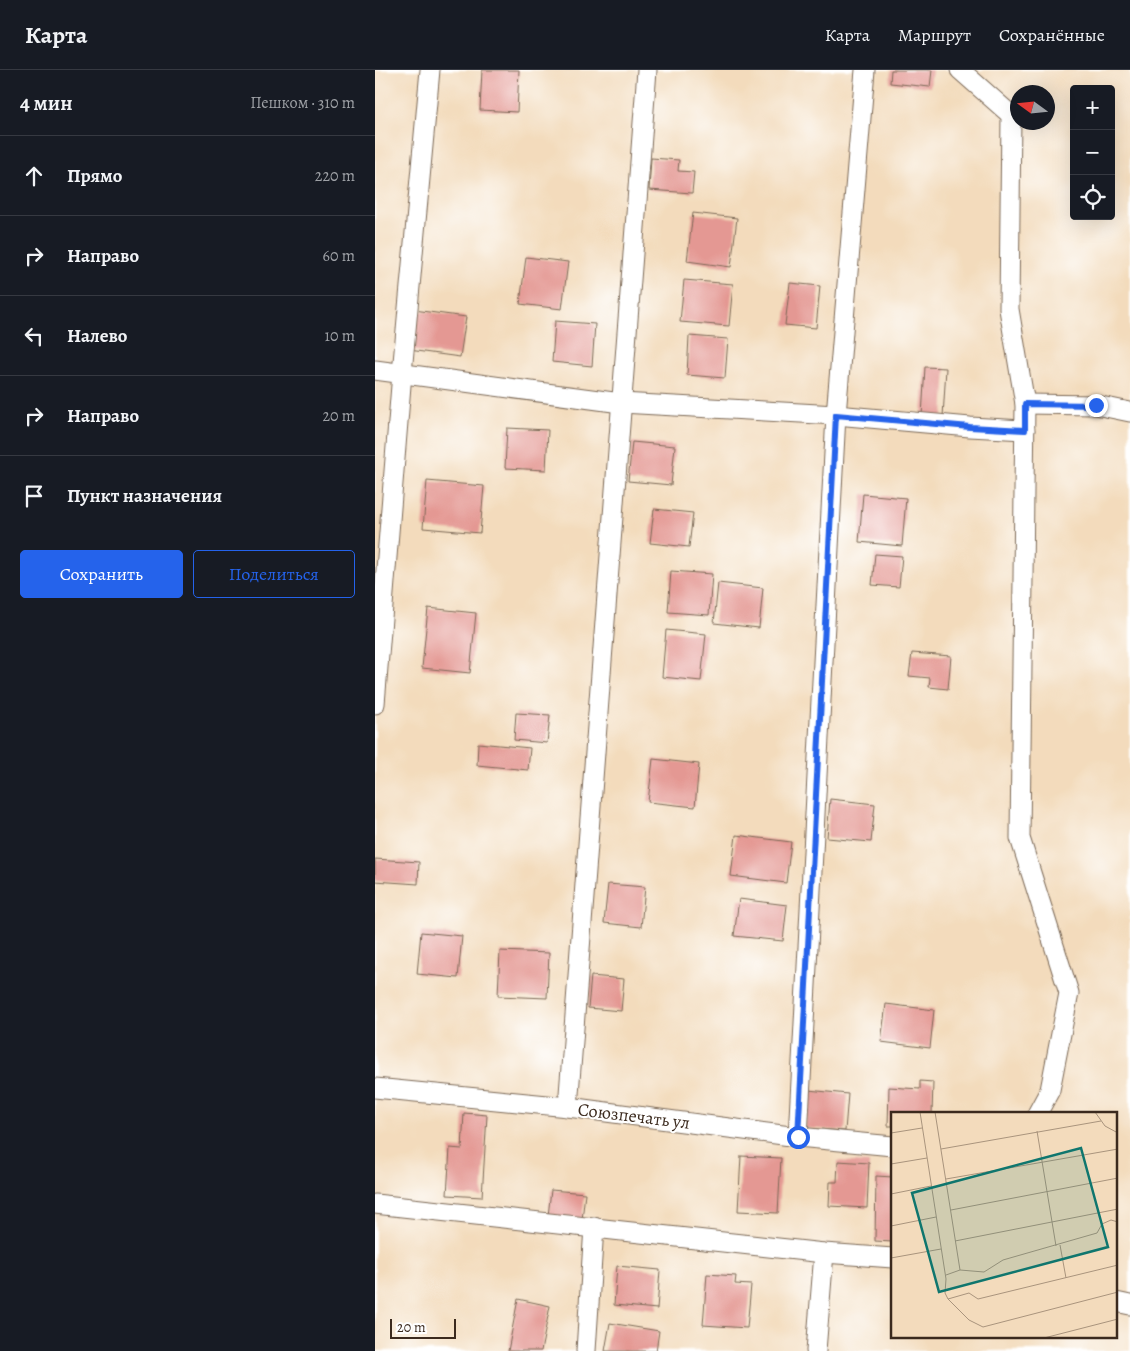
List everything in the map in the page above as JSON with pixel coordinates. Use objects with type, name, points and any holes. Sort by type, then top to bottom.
[{"type":"street","points":[[375,704],[402,373],[430,70]]},
{"type":"street","points":[[568,1107],[647,70]]},
{"type":"street","points":[[798,1137],[836,415],[865,70]]},
{"type":"street","points":[[960,70],[1011,115],[1009,309],[1025,404],[1020,838],[1069,993],[1050,1090],[1038,1112]]},
{"type":"street","points":[[375,370],[621,402],[836,415],[1025,430]]},
{"type":"street","points":[[1025,404],[1096,405],[1130,412]]},
{"type":"street","name":"Союзпечать ул","points":[[375,1088],[568,1107],[798,1137],[891,1146]]},
{"type":"street","points":[[375,1204],[823,1253],[891,1258]]},
{"type":"street","points":[[586,1351],[594,1227]]},
{"type":"street","points":[[816,1351],[823,1253]]},
{"type":"street","points":[[1117,1302],[1130,1305]]},
{"type":"building","points":[[482,70],[519,70],[517,112],[480,110]]},
{"type":"building","points":[[891,70],[932,70],[930,87],[890,83]]},
{"type":"building","points":[[651,158],[679,160],[678,171],[694,172],[692,193],[649,190]]},
{"type":"building","points":[[693,213],[737,218],[731,267],[687,261]]},
{"type":"building","points":[[526,257],[568,262],[562,309],[520,304]]},
{"type":"building","points":[[684,280],[733,284],[729,326],[680,322]]},
{"type":"building","points":[[790,283],[820,286],[816,328],[785,325]]},
{"type":"building","points":[[414,310],[466,317],[460,357],[409,350]]},
{"type":"building","points":[[555,321],[595,324],[592,366],[552,362]]},
{"type":"building","points":[[689,336],[728,339],[725,378],[687,375]]},
{"type":"building","points":[[925,367],[946,368],[943,417],[922,416]]},
{"type":"building","points":[[507,428],[548,430],[546,470],[505,468]]},
{"type":"building","points":[[632,442],[675,446],[671,485],[628,481]]},
{"type":"building","points":[[427,481],[484,486],[480,533],[423,528]]},
{"type":"building","points":[[863,494],[906,498],[902,546],[859,542]]},
{"type":"building","points":[[654,509],[693,513],[689,547],[650,543]]},
{"type":"building","points":[[875,554],[902,556],[899,587],[872,585]]},
{"type":"building","points":[[671,571],[712,574],[709,615],[668,612]]},
{"type":"building","points":[[718,583],[763,588],[759,628],[714,623]]},
{"type":"building","points":[[428,608],[476,613],[470,673],[422,668]]},
{"type":"building","points":[[666,630],[706,634],[701,681],[662,677]]},
{"type":"building","points":[[912,653],[951,656],[948,689],[929,687],[930,678],[909,676]]},
{"type":"building","points":[[516,713],[550,715],[547,743],[514,740]]},
{"type":"building","points":[[478,743],[530,748],[528,770],[477,765]]},
{"type":"building","points":[[653,759],[699,764],[695,807],[648,802]]},
{"type":"building","points":[[830,799],[875,804],[871,842],[827,838]]},
{"type":"building","points":[[736,835],[791,842],[786,883],[731,876]]},
{"type":"building","points":[[375,859],[419,862],[418,884],[375,881]]},
{"type":"building","points":[[608,884],[645,887],[641,927],[604,923]]},
{"type":"building","points":[[739,899],[787,905],[783,941],[734,936]]},
{"type":"building","points":[[421,932],[462,936],[458,978],[417,974]]},
{"type":"building","points":[[500,951],[549,953],[547,998],[498,996]]},
{"type":"building","points":[[591,976],[624,979],[621,1011],[588,1008]]},
{"type":"building","points":[[886,1004],[934,1010],[930,1048],[881,1042]]},
{"type":"building","points":[[920,1081],[933,1082],[932,1112],[891,1112],[891,1126],[888,1126],[889,1087],[920,1089]]},
{"type":"building","points":[[808,1090],[848,1094],[845,1131],[805,1128]]},
{"type":"building","points":[[464,1113],[487,1115],[482,1197],[447,1195],[450,1148],[462,1149]]},
{"type":"building","points":[[741,1156],[781,1158],[778,1213],[738,1211]]},
{"type":"building","points":[[838,1161],[869,1163],[867,1208],[829,1206],[830,1182],[837,1182]]},
{"type":"building","points":[[876,1176],[891,1177],[891,1242],[875,1241]]},
{"type":"building","points":[[551,1190],[585,1193],[582,1220],[548,1216]]},
{"type":"building","points":[[617,1266],[660,1270],[657,1309],[614,1305]]},
{"type":"building","points":[[707,1274],[736,1276],[735,1284],[751,1285],[747,1328],[703,1325]]},
{"type":"building","points":[[518,1299],[550,1306],[541,1351],[508,1351]]},
{"type":"building","points":[[610,1323],[659,1331],[656,1351],[605,1351]]},
{"type":"route","points":[[798,1137],[836,415],[1025,430],[1025,404],[1096,405]]}]
